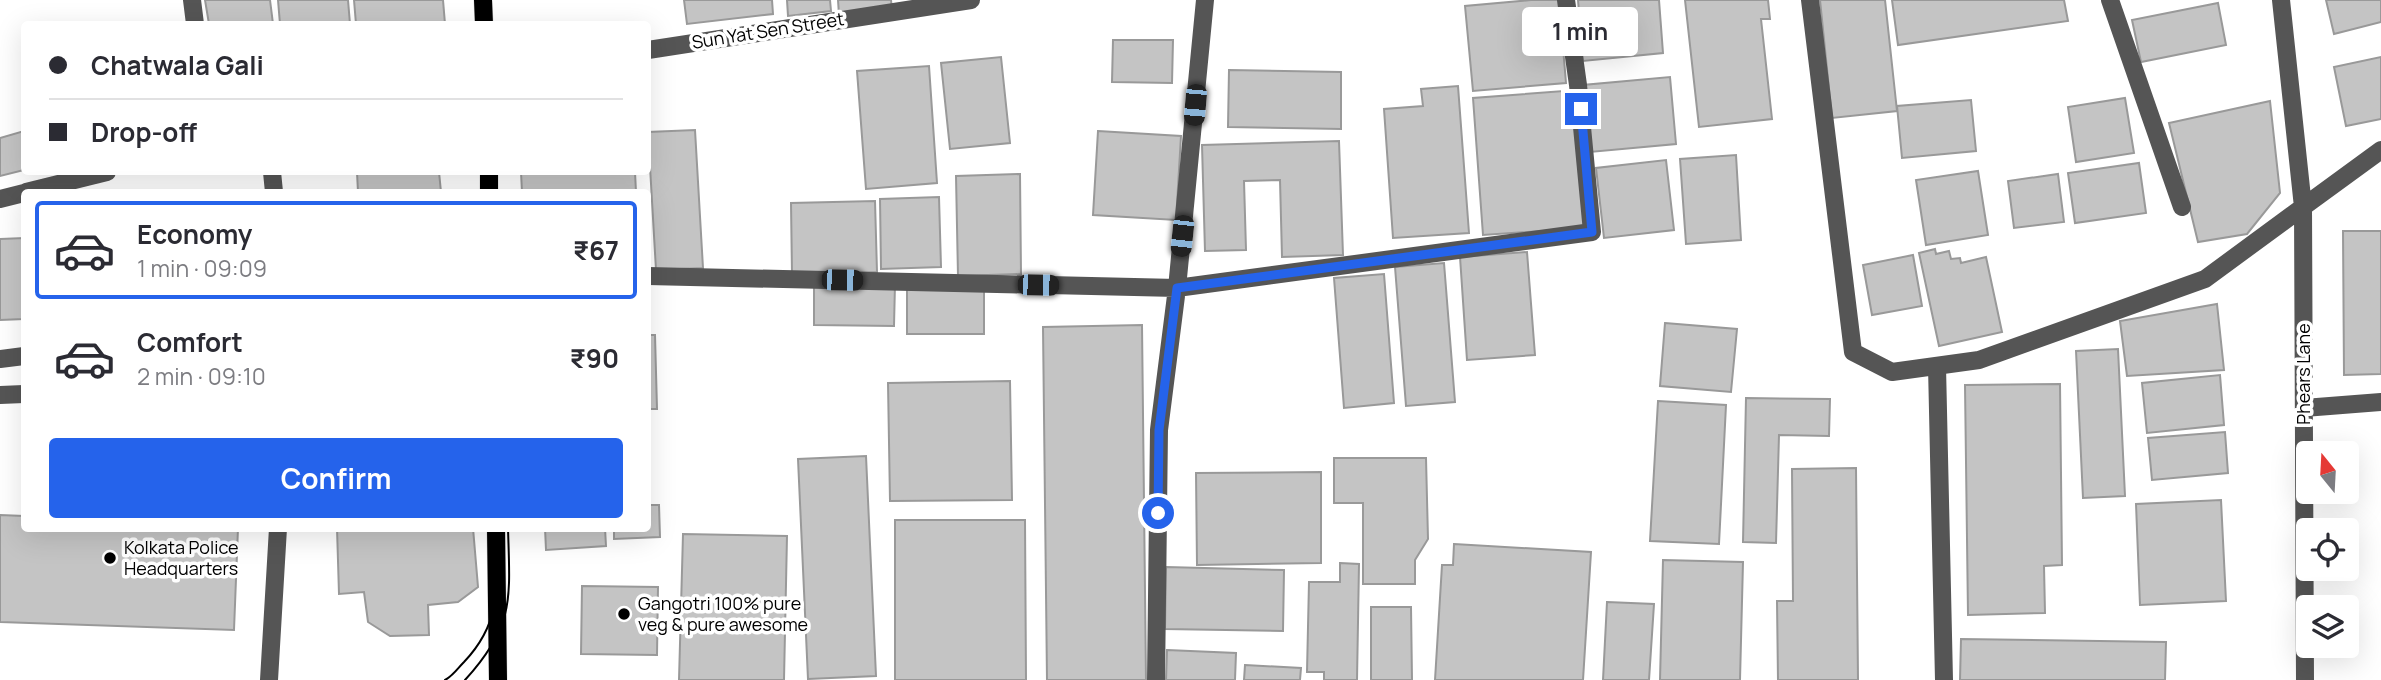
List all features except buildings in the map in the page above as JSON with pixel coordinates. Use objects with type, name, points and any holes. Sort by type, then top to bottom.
[{"type":"main road","points":[[483,0],[484,21]]},
{"type":"main road","points":[[496,532],[498,680]]},
{"type":"street","points":[[192,0],[195,21]]},
{"type":"street","name":"Sun Yat Sen Street","points":[[651,50],[971,0]]},
{"type":"street","points":[[1156,680],[1159,430],[1177,288],[1205,0]]},
{"type":"street","points":[[651,276],[1177,288],[1592,232],[1578,85],[1566,0]]},
{"type":"street","points":[[1810,0],[1853,352],[1892,372],[1979,360],[2205,279],[2381,150]]},
{"type":"street","points":[[2110,0],[2182,207]]},
{"type":"street","name":"Phears Lane","points":[[2281,0],[2303,207],[2305,680]]},
{"type":"street","points":[[41,189],[95,175]]},
{"type":"street","points":[[0,199],[21,194]]},
{"type":"street","points":[[0,359],[21,356]]},
{"type":"street","points":[[1937,366],[1944,680]]},
{"type":"street","points":[[0,395],[21,394]]},
{"type":"street","points":[[2304,408],[2381,402]]},
{"type":"street","points":[[269,680],[278,532]]},
{"type":"tram line","points":[[476,0],[477,21]]},
{"type":"tram line","points":[[489,0],[489,21]]},
{"type":"tram line","points":[[482,175],[483,189]]},
{"type":"tram line","points":[[495,175],[496,189]]},
{"type":"tram line","points":[[445,680],[477,646],[492,615],[497,583],[495,532]]},
{"type":"tram line","points":[[465,680],[493,643],[506,610],[508,532]]},
{"type":"place","name":"Kolkata Police Headquarters","points":[[110,558]]},
{"type":"place","name":"Gangotri 100% pure veg & pure awesome","points":[[624,614]]},
{"type":"route","points":[[1158,513],[1159,430],[1177,288],[1592,232],[1581,109]]}]
